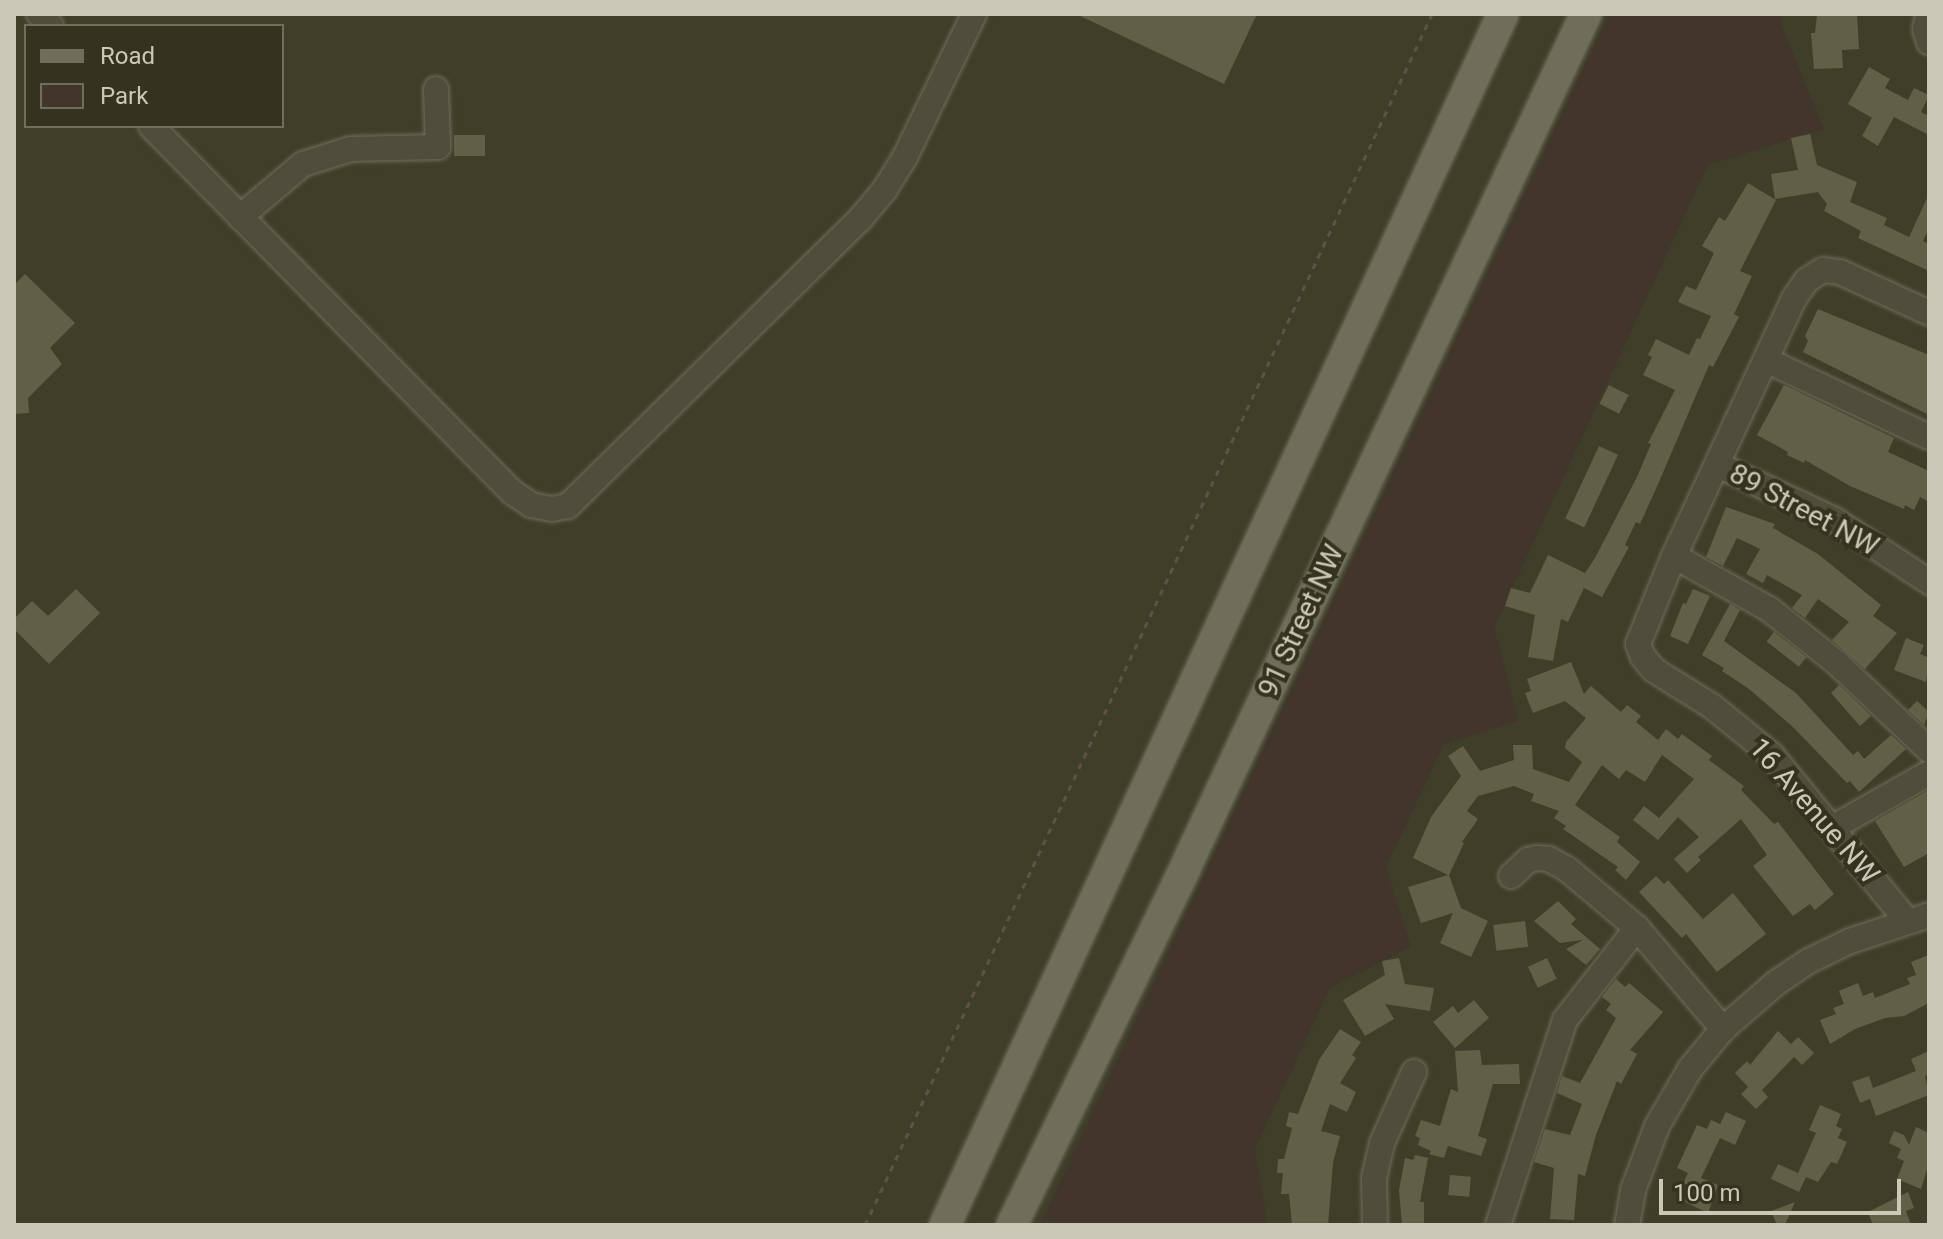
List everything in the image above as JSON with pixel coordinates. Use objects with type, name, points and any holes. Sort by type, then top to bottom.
[{"type":"main road","points":[[945,1225],[1503,14]]},
{"type":"main road","name":"91 Street NW","points":[[1012,1225],[1185,868],[1586,14]]},
{"type":"street","points":[[153,128],[512,492],[531,505],[552,509],[568,506],[861,218],[885,189],[925,116],[974,14]]},
{"type":"street","points":[[240,217],[303,164],[351,149],[438,147],[436,89]]},
{"type":"street","name":"89 Street NW","points":[[1639,649],[1641,630],[1795,297],[1818,272],[1840,272],[1929,313]]},
{"type":"street","points":[[1766,360],[1929,437]]},
{"type":"street","name":"89 Street NW","points":[[1718,465],[1835,520],[1929,582]]},
{"type":"street","points":[[1674,556],[1769,609],[1837,663],[1929,750]]},
{"type":"street","name":"16 Avenue NW","points":[[1639,649],[1654,670],[1755,739],[1919,919]]},
{"type":"street","points":[[1834,827],[1929,773]]},
{"type":"street","points":[[1511,876],[1528,860],[1549,859],[1567,869],[1637,928],[1723,1029]]},
{"type":"street","points":[[1627,1225],[1633,1190],[1662,1115],[1690,1069],[1723,1029],[1776,983],[1809,961],[1850,941],[1919,919]]},
{"type":"street","points":[[1498,1225],[1565,1020],[1637,928]]},
{"type":"street","points":[[1375,1225],[1374,1178],[1382,1143],[1414,1072]]},
{"type":"path","points":[[865,1225],[1432,14]]},
{"type":"green space","points":[[1609,14],[1783,14],[1780,21],[1824,129],[1708,165],[1494,628],[1519,721],[1444,744],[1386,867],[1411,947],[1330,988],[1255,1149],[1268,1225],[1040,1225]]},
{"type":"building","points":[[1076,14],[1257,14],[1224,84]]},
{"type":"building","points":[[1817,14],[1857,14],[1859,49],[1842,50],[1843,68],[1814,69],[1811,33],[1815,33]]},
{"type":"building","points":[[1869,67],[1890,79],[1885,88],[1908,100],[1914,88],[1929,95],[1921,112],[1929,116],[1929,135],[1894,117],[1878,146],[1862,136],[1872,118],[1848,104]]},
{"type":"building","points":[[1810,134],[1817,165],[1857,182],[1850,202],[1887,218],[1884,225],[1909,237],[1929,194],[1929,228],[1923,241],[1929,244],[1929,271],[1858,238],[1861,231],[1824,211],[1827,204],[1818,192],[1775,199],[1771,174],[1798,170],[1791,138]]},
{"type":"building","points":[[454,135],[485,135],[485,156],[454,156]]},
{"type":"building","points":[[1748,183],[1776,200],[1740,271],[1752,276],[1734,314],[1739,317],[1713,367],[1709,365],[1640,524],[1636,522],[1625,545],[1629,547],[1602,597],[1584,588],[1568,622],[1561,619],[1553,661],[1528,657],[1535,615],[1505,606],[1511,588],[1530,593],[1548,555],[1585,573],[1595,558],[1637,477],[1651,444],[1648,443],[1675,390],[1643,375],[1652,357],[1648,355],[1656,339],[1689,355],[1697,338],[1700,339],[1711,316],[1678,302],[1686,286],[1696,290],[1714,253],[1702,246],[1719,217],[1725,221]]},
{"type":"building","points":[[25,274],[75,323],[50,348],[62,364],[28,398],[29,413],[14,414],[14,285]]},
{"type":"building","points":[[1818,309],[1929,355],[1929,415],[1803,352],[1808,341],[1805,336]]},
{"type":"building","points":[[1609,385],[1629,395],[1619,414],[1599,404]]},
{"type":"building","points":[[1784,385],[1894,438],[1888,452],[1929,471],[1929,502],[1920,497],[1914,510],[1905,505],[1904,509],[1850,486],[1805,460],[1804,463],[1787,455],[1788,452],[1757,435]]},
{"type":"building","points":[[1599,446],[1618,455],[1584,527],[1565,519]]},
{"type":"building","points":[[1726,507],[1775,524],[1773,528],[1818,554],[1881,605],[1873,616],[1897,633],[1865,669],[1832,640],[1849,622],[1818,599],[1805,618],[1792,608],[1802,595],[1767,575],[1763,583],[1746,574],[1760,549],[1737,538],[1723,566],[1706,557]]},
{"type":"building","points":[[76,589],[100,613],[49,664],[14,629],[14,619],[32,601],[48,616]]},
{"type":"building","points":[[1693,589],[1710,596],[1688,644],[1670,636],[1683,603],[1686,604]]},
{"type":"building","points":[[1730,604],[1740,610],[1724,641],[1796,693],[1853,755],[1858,751],[1864,759],[1891,735],[1906,749],[1859,792],[1850,781],[1847,783],[1793,727],[1749,689],[1722,671],[1724,668],[1702,655]]},
{"type":"building","points":[[1774,632],[1806,657],[1799,667],[1767,641]]},
{"type":"building","points":[[1906,638],[1924,645],[1920,654],[1929,658],[1926,682],[1894,670]]},
{"type":"building","points":[[1571,662],[1584,694],[1591,686],[1621,712],[1627,705],[1641,716],[1636,722],[1658,740],[1666,729],[1678,739],[1682,734],[1712,756],[1709,760],[1744,786],[1741,790],[1774,824],[1778,822],[1834,894],[1815,910],[1810,904],[1793,916],[1753,866],[1767,855],[1741,819],[1698,857],[1701,860],[1687,873],[1674,859],[1699,837],[1678,817],[1658,840],[1633,820],[1644,806],[1659,818],[1694,779],[1662,755],[1645,782],[1626,770],[1619,779],[1602,765],[1575,805],[1620,837],[1617,842],[1640,862],[1626,880],[1615,870],[1618,867],[1563,829],[1566,826],[1554,818],[1559,811],[1531,801],[1534,794],[1514,786],[1478,796],[1467,811],[1478,819],[1462,842],[1449,875],[1461,908],[1488,921],[1471,957],[1440,943],[1453,913],[1421,923],[1408,887],[1448,875],[1413,858],[1431,817],[1461,776],[1448,756],[1463,746],[1480,771],[1514,760],[1513,745],[1532,745],[1533,769],[1569,782],[1582,762],[1565,748],[1566,742],[1586,718],[1565,701],[1533,713],[1525,693],[1531,691],[1527,679]]},
{"type":"building","points":[[1839,685],[1871,716],[1860,726],[1831,693]]},
{"type":"building","points":[[1917,701],[1929,712],[1924,725],[1908,710]]},
{"type":"building","points":[[1929,790],[1929,853],[1904,867],[1875,821]]},
{"type":"building","points":[[1656,876],[1664,884],[1668,880],[1703,919],[1733,893],[1766,934],[1717,972],[1686,934],[1682,938],[1639,892]]},
{"type":"building","points":[[1558,901],[1576,919],[1571,924],[1600,949],[1586,965],[1566,949],[1583,940],[1560,943],[1534,921]]},
{"type":"building","points":[[1525,921],[1528,947],[1496,951],[1493,925]]},
{"type":"building","points":[[1929,955],[1929,1006],[1927,1004],[1904,1016],[1885,1018],[1855,1029],[1830,1044],[1820,1020],[1836,1014],[1833,1008],[1844,1004],[1839,991],[1858,983],[1863,996],[1873,992],[1875,998],[1910,984],[1907,978],[1916,975],[1911,962]]},
{"type":"building","points":[[1399,958],[1405,984],[1434,988],[1430,1011],[1385,1004],[1394,1019],[1365,1036],[1343,1000],[1385,975],[1382,961]]},
{"type":"building","points":[[1547,958],[1557,979],[1538,988],[1528,967]]},
{"type":"building","points":[[1616,979],[1625,987],[1629,983],[1663,1012],[1630,1050],[1637,1054],[1621,1084],[1617,1081],[1596,1135],[1585,1176],[1578,1174],[1574,1220],[1550,1219],[1554,1168],[1534,1162],[1545,1129],[1570,1135],[1582,1104],[1557,1093],[1562,1076],[1580,1083],[1616,1018],[1606,1010],[1611,1004],[1602,997]]},
{"type":"building","points":[[1474,1000],[1489,1018],[1455,1048],[1433,1022],[1453,1006],[1458,1013]]},
{"type":"building","points":[[1340,1029],[1361,1042],[1352,1055],[1356,1058],[1340,1083],[1356,1092],[1347,1112],[1330,1104],[1321,1131],[1340,1136],[1333,1163],[1328,1225],[1292,1225],[1289,1194],[1281,1194],[1283,1173],[1277,1173],[1278,1159],[1284,1159],[1292,1128],[1286,1126],[1289,1112],[1298,1114],[1319,1060]]},
{"type":"building","points":[[1778,1031],[1791,1044],[1798,1037],[1814,1053],[1802,1065],[1794,1057],[1762,1090],[1768,1097],[1756,1109],[1741,1094],[1748,1087],[1735,1073],[1747,1061],[1750,1065]]},
{"type":"building","points":[[1480,1050],[1482,1065],[1519,1064],[1520,1084],[1493,1084],[1478,1136],[1487,1139],[1481,1156],[1448,1146],[1444,1158],[1429,1154],[1431,1151],[1418,1145],[1420,1138],[1415,1136],[1421,1120],[1440,1126],[1451,1089],[1458,1092],[1455,1051]]},
{"type":"building","points":[[1929,1051],[1929,1074],[1925,1076],[1929,1095],[1876,1116],[1870,1099],[1860,1103],[1852,1082],[1869,1076],[1873,1088],[1916,1071],[1911,1059]]},
{"type":"building","points":[[1820,1105],[1841,1114],[1836,1126],[1842,1129],[1838,1138],[1847,1142],[1837,1164],[1831,1162],[1818,1182],[1806,1177],[1799,1192],[1771,1179],[1778,1164],[1798,1173],[1816,1133],[1809,1130]]},
{"type":"building","points":[[1726,1112],[1746,1121],[1735,1145],[1720,1138],[1701,1178],[1718,1185],[1708,1213],[1685,1202],[1692,1187],[1683,1183],[1688,1173],[1677,1168],[1697,1125],[1707,1129],[1711,1120],[1720,1124]]},
{"type":"building","points":[[1916,1127],[1929,1133],[1929,1163],[1921,1189],[1897,1179],[1904,1161],[1897,1158],[1901,1149],[1889,1143],[1894,1131],[1904,1135],[1909,1145]]},
{"type":"building","points":[[1415,1155],[1428,1158],[1420,1202],[1424,1202],[1424,1225],[1402,1225],[1399,1190],[1405,1158],[1413,1160]]},
{"type":"building","points":[[1450,1175],[1471,1177],[1469,1197],[1448,1195]]},
{"type":"building","points":[[1908,1192],[1914,1208],[1906,1211],[1911,1225],[1873,1225],[1868,1212]]},
{"type":"building","points":[[1795,1202],[1785,1225],[1777,1225],[1771,1211]]}]
